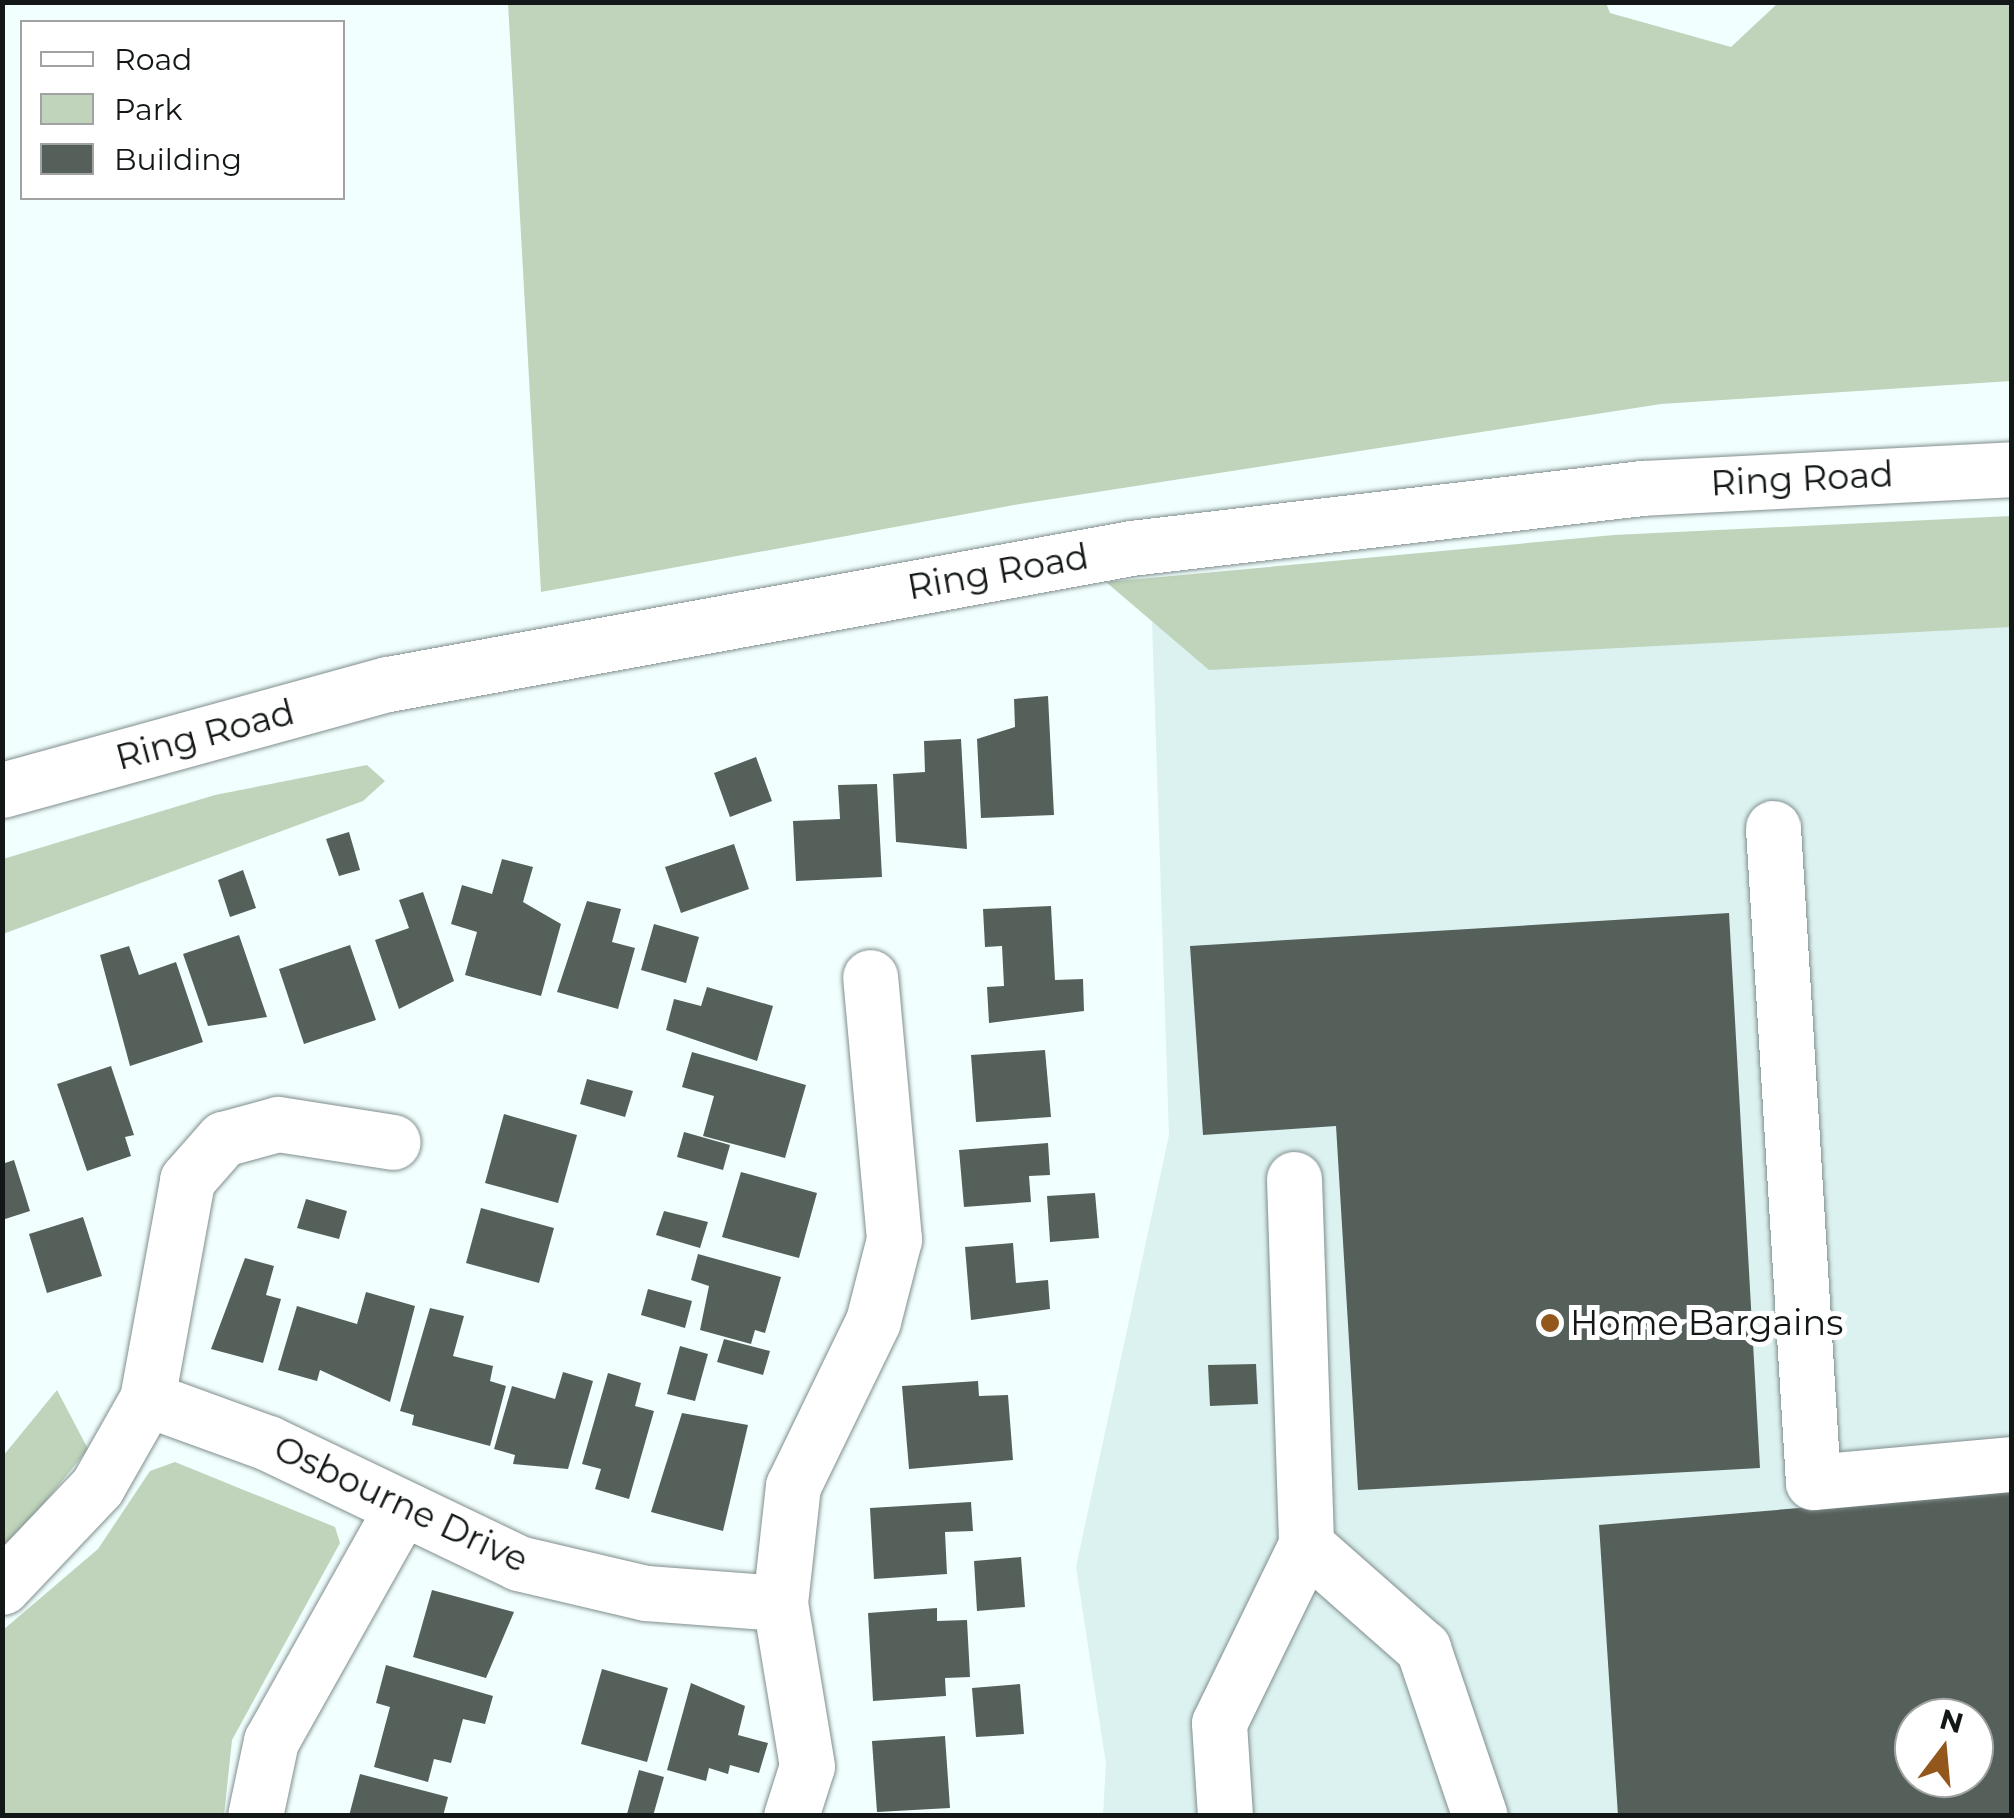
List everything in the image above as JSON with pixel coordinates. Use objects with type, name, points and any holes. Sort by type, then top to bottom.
[{"type":"main road","name":"Ring Road","points":[[2,790],[388,684],[1131,548],[1642,488],[2012,469]]},
{"type":"main road","points":[[1773,828],[1813,1482],[2012,1464]]},
{"type":"main road","points":[[791,1816],[807,1766],[780,1603],[793,1486],[873,1320],[894,1239],[870,977]]},
{"type":"main road","points":[[2,1586],[97,1487],[146,1400],[187,1180],[224,1139],[278,1124],[393,1142]]},
{"type":"main road","points":[[1225,1816],[1219,1723],[1306,1545],[1294,1179]]},
{"type":"main road","name":"Osbourne Drive","points":[[146,1400],[268,1442],[401,1510],[518,1563],[646,1592],[780,1603]]},
{"type":"main road","points":[[255,1816],[271,1741],[401,1510]]},
{"type":"main road","points":[[1306,1545],[1423,1648],[1480,1816]]},
{"type":"shaded area","points":[[2011,565],[2011,1815],[1103,1815],[1106,1764],[1076,1567],[1169,1135],[1152,622]]},
{"type":"green space","points":[[508,3],[1606,3],[1610,13],[1731,47],[1778,3],[2011,3],[2011,381],[1661,404],[1020,504],[541,592]]},
{"type":"green space","points":[[2011,516],[2011,627],[1209,670],[1106,582],[1614,535]]},
{"type":"green space","points":[[367,765],[385,781],[363,801],[3,934],[3,859],[215,795]]},
{"type":"green space","points":[[57,1390],[88,1449],[3,1554],[3,1456]]},
{"type":"green space","points":[[175,1462],[335,1527],[340,1543],[232,1740],[224,1815],[3,1815],[3,1630],[98,1549],[150,1471]]},
{"type":"building","points":[[1048,696],[1054,815],[981,818],[977,739],[1015,727],[1014,699]]},
{"type":"building","points":[[961,739],[967,849],[896,842],[893,774],[925,772],[924,741]]},
{"type":"building","points":[[756,757],[772,801],[730,817],[714,773]]},
{"type":"building","points":[[877,784],[882,877],[796,881],[793,821],[840,819],[838,785]]},
{"type":"building","points":[[349,832],[360,870],[339,876],[326,839]]},
{"type":"building","points":[[734,844],[749,889],[681,913],[665,867]]},
{"type":"building","points":[[502,859],[533,867],[523,902],[561,924],[541,996],[465,975],[477,932],[451,924],[462,885],[492,894]]},
{"type":"building","points":[[243,870],[256,908],[230,917],[218,880]]},
{"type":"building","points":[[423,892],[454,981],[399,1009],[375,940],[409,928],[399,900]]},
{"type":"building","points":[[587,901],[621,909],[612,942],[635,948],[618,1009],[557,992]]},
{"type":"building","points":[[1051,906],[1055,980],[1083,979],[1084,1011],[989,1023],[987,987],[1004,986],[1002,946],[985,947],[983,909]]},
{"type":"building","name":"Home Bargains","points":[[1729,913],[1760,1468],[1358,1490],[1336,1126],[1203,1135],[1190,946]]},
{"type":"building","points":[[654,924],[699,937],[686,983],[641,970]]},
{"type":"building","points":[[239,935],[267,1017],[208,1026],[183,954]]},
{"type":"building","points":[[350,945],[376,1020],[304,1044],[279,969]]},
{"type":"building","points":[[129,946],[139,975],[176,962],[203,1042],[130,1066],[100,955]]},
{"type":"building","points":[[707,987],[773,1006],[757,1061],[666,1030],[674,999],[701,1006]]},
{"type":"building","points":[[1045,1050],[1051,1117],[976,1122],[971,1055]]},
{"type":"building","points":[[692,1052],[806,1085],[785,1158],[703,1136],[714,1096],[682,1087]]},
{"type":"building","points":[[111,1066],[134,1135],[125,1137],[131,1156],[87,1171],[57,1084]]},
{"type":"building","points":[[587,1079],[633,1091],[625,1117],[580,1104]]},
{"type":"building","points":[[504,1114],[577,1135],[558,1203],[485,1183]]},
{"type":"building","points":[[684,1132],[730,1145],[723,1170],[677,1157]]},
{"type":"building","points":[[1048,1143],[1050,1175],[1029,1176],[1031,1202],[964,1207],[959,1150]]},
{"type":"building","points":[[14,1160],[30,1211],[2,1220],[2,1164]]},
{"type":"building","points":[[741,1172],[817,1193],[799,1258],[722,1237]]},
{"type":"building","points":[[1095,1193],[1099,1238],[1050,1242],[1047,1196]]},
{"type":"building","points":[[306,1199],[347,1211],[339,1239],[297,1228]]},
{"type":"building","points":[[481,1208],[554,1228],[539,1283],[466,1263]]},
{"type":"building","points":[[664,1211],[708,1222],[700,1248],[656,1235]]},
{"type":"building","points":[[83,1217],[102,1276],[47,1293],[29,1234]]},
{"type":"building","points":[[1013,1243],[1016,1283],[1048,1280],[1050,1309],[971,1320],[965,1247]]},
{"type":"building","points":[[698,1254],[781,1277],[765,1333],[755,1330],[751,1344],[700,1330],[709,1286],[691,1280]]},
{"type":"building","points":[[245,1258],[274,1266],[266,1295],[281,1299],[263,1363],[211,1349]]},
{"type":"building","points":[[648,1289],[692,1301],[685,1328],[641,1315]]},
{"type":"building","points":[[366,1292],[415,1306],[390,1402],[320,1370],[317,1381],[278,1370],[297,1306],[357,1324]]},
{"type":"building","points":[[430,1308],[464,1316],[453,1356],[493,1366],[490,1381],[506,1386],[490,1446],[412,1425],[414,1415],[400,1411]]},
{"type":"building","points":[[724,1339],[770,1351],[763,1375],[717,1362]]},
{"type":"building","points":[[680,1346],[708,1354],[695,1401],[667,1394]]},
{"type":"building","points":[[1256,1364],[1258,1404],[1210,1406],[1208,1365]]},
{"type":"building","points":[[563,1372],[593,1381],[568,1469],[513,1464],[515,1455],[494,1449],[512,1386],[555,1399]]},
{"type":"building","points":[[608,1373],[641,1383],[635,1406],[654,1411],[629,1499],[595,1489],[601,1469],[582,1464]]},
{"type":"building","points":[[978,1381],[979,1396],[1008,1395],[1013,1460],[909,1469],[902,1386]]},
{"type":"building","points":[[682,1413],[748,1425],[723,1531],[651,1512]]},
{"type":"building","points":[[2012,1490],[2012,1816],[1618,1816],[1599,1525]]},
{"type":"building","points":[[971,1502],[973,1531],[945,1532],[947,1574],[874,1579],[870,1508]]},
{"type":"building","points":[[1021,1557],[1025,1607],[977,1611],[974,1561]]},
{"type":"building","points":[[432,1590],[514,1612],[486,1678],[413,1657]]},
{"type":"building","points":[[937,1608],[937,1621],[967,1620],[970,1677],[945,1678],[946,1696],[873,1701],[868,1613]]},
{"type":"building","points":[[386,1665],[493,1696],[485,1724],[463,1719],[451,1763],[434,1759],[428,1782],[374,1767],[390,1707],[376,1703]]},
{"type":"building","points":[[602,1669],[668,1688],[647,1762],[581,1744]]},
{"type":"building","points":[[691,1683],[745,1706],[738,1735],[768,1743],[759,1773],[730,1765],[728,1774],[709,1768],[706,1781],[667,1770]]},
{"type":"building","points":[[1020,1684],[1024,1734],[976,1737],[972,1688]]},
{"type":"building","points":[[945,1736],[950,1808],[877,1812],[872,1741]]},
{"type":"building","points":[[639,1770],[664,1777],[653,1816],[627,1814]]},
{"type":"building","points":[[360,1774],[448,1797],[443,1816],[349,1816]]},
{"type":"place","name":"Home Bargains","points":[[1550,1323]]}]
